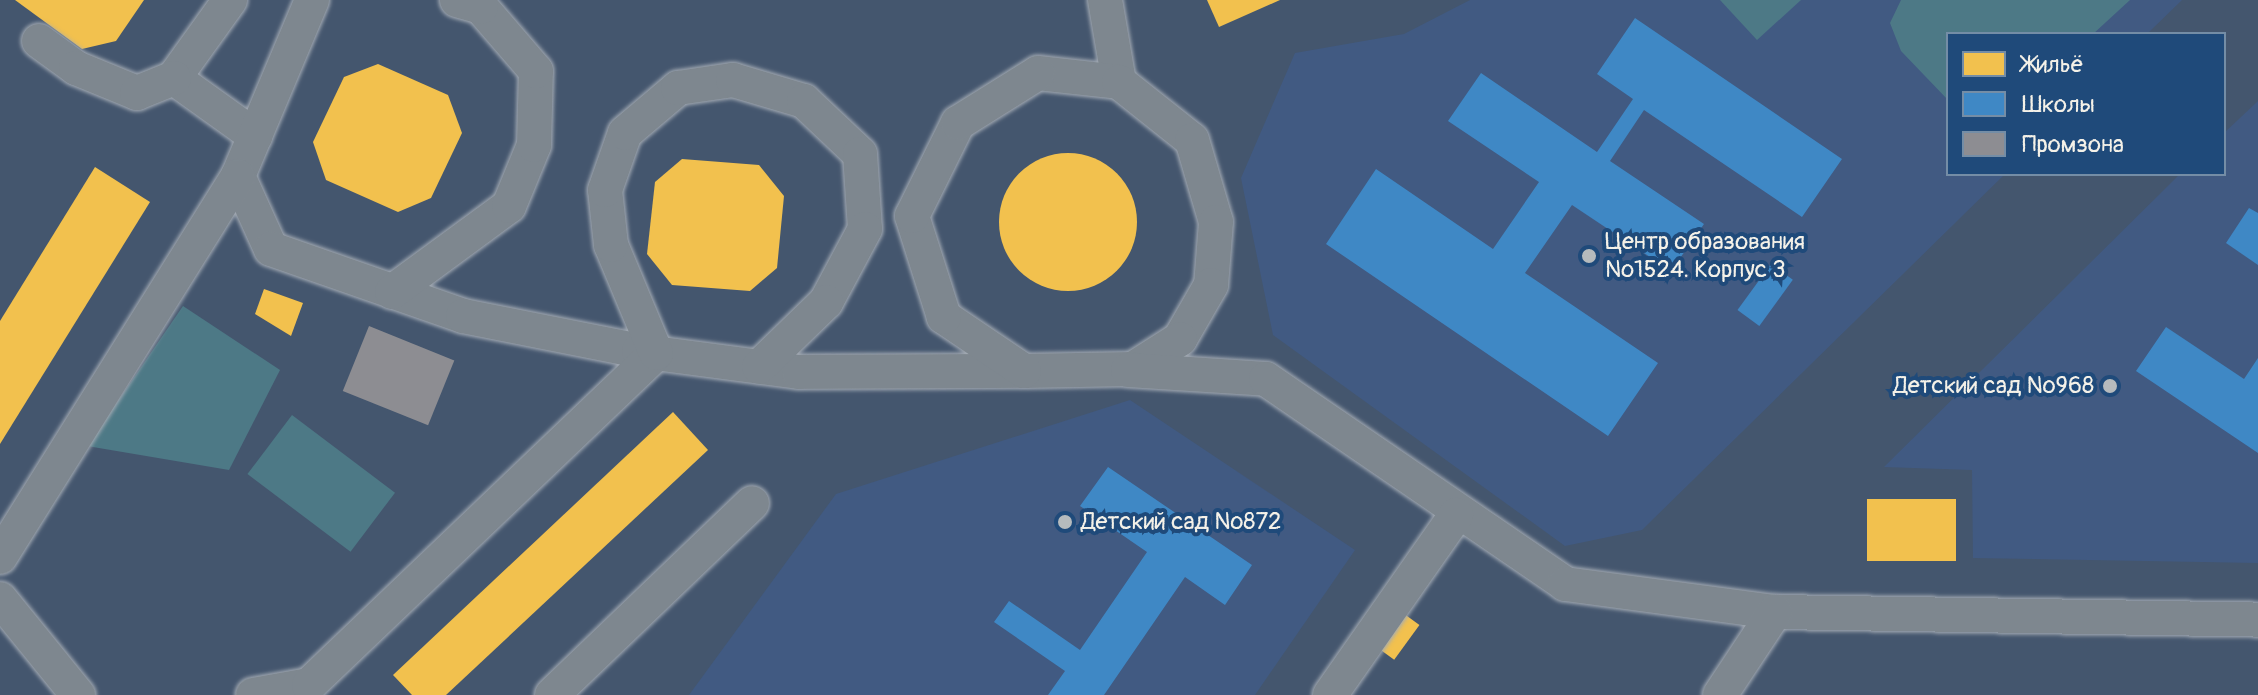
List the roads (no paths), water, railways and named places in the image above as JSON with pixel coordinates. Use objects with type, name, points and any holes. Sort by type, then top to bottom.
[{"type":"lane","points":[[39,41],[76,68],[137,93],[174,78],[230,0]]},
{"type":"lane","points":[[0,557],[238,176],[312,0]]},
{"type":"lane","points":[[392,292],[509,206],[534,145],[536,71],[481,7],[457,0]]},
{"type":"lane","points":[[1105,0],[1119,82]]},
{"type":"lane","points":[[1024,371],[944,317],[912,216],[958,123],[1038,73],[1119,82],[1192,140],[1216,222],[1211,285],[1180,339],[1128,370]]},
{"type":"lane","points":[[174,78],[255,136]]},
{"type":"lane","points":[[656,353],[611,245],[605,190],[625,133],[678,88],[733,80],[804,101],[860,154],[865,229],[826,302],[759,367]]},
{"type":"lane","points":[[238,176],[271,249],[463,316],[656,353],[759,367],[1128,370],[1266,379],[1456,515],[1565,584],[1775,612],[2258,620]]},
{"type":"lane","points":[[253,695],[309,685],[656,353]]},
{"type":"lane","points":[[552,695],[752,503]]},
{"type":"lane","points":[[1330,695],[1456,515]]},
{"type":"lane","points":[[0,599],[78,695]]},
{"type":"lane","points":[[1720,695],[1775,612]]},
{"type":"place","name":"Центр образования №1524. Корпус 3","points":[[1589,256]]},
{"type":"place","name":"Детский сад №968","points":[[2110,386]]},
{"type":"place","name":"Детский сад №872","points":[[1065,522]]}]
